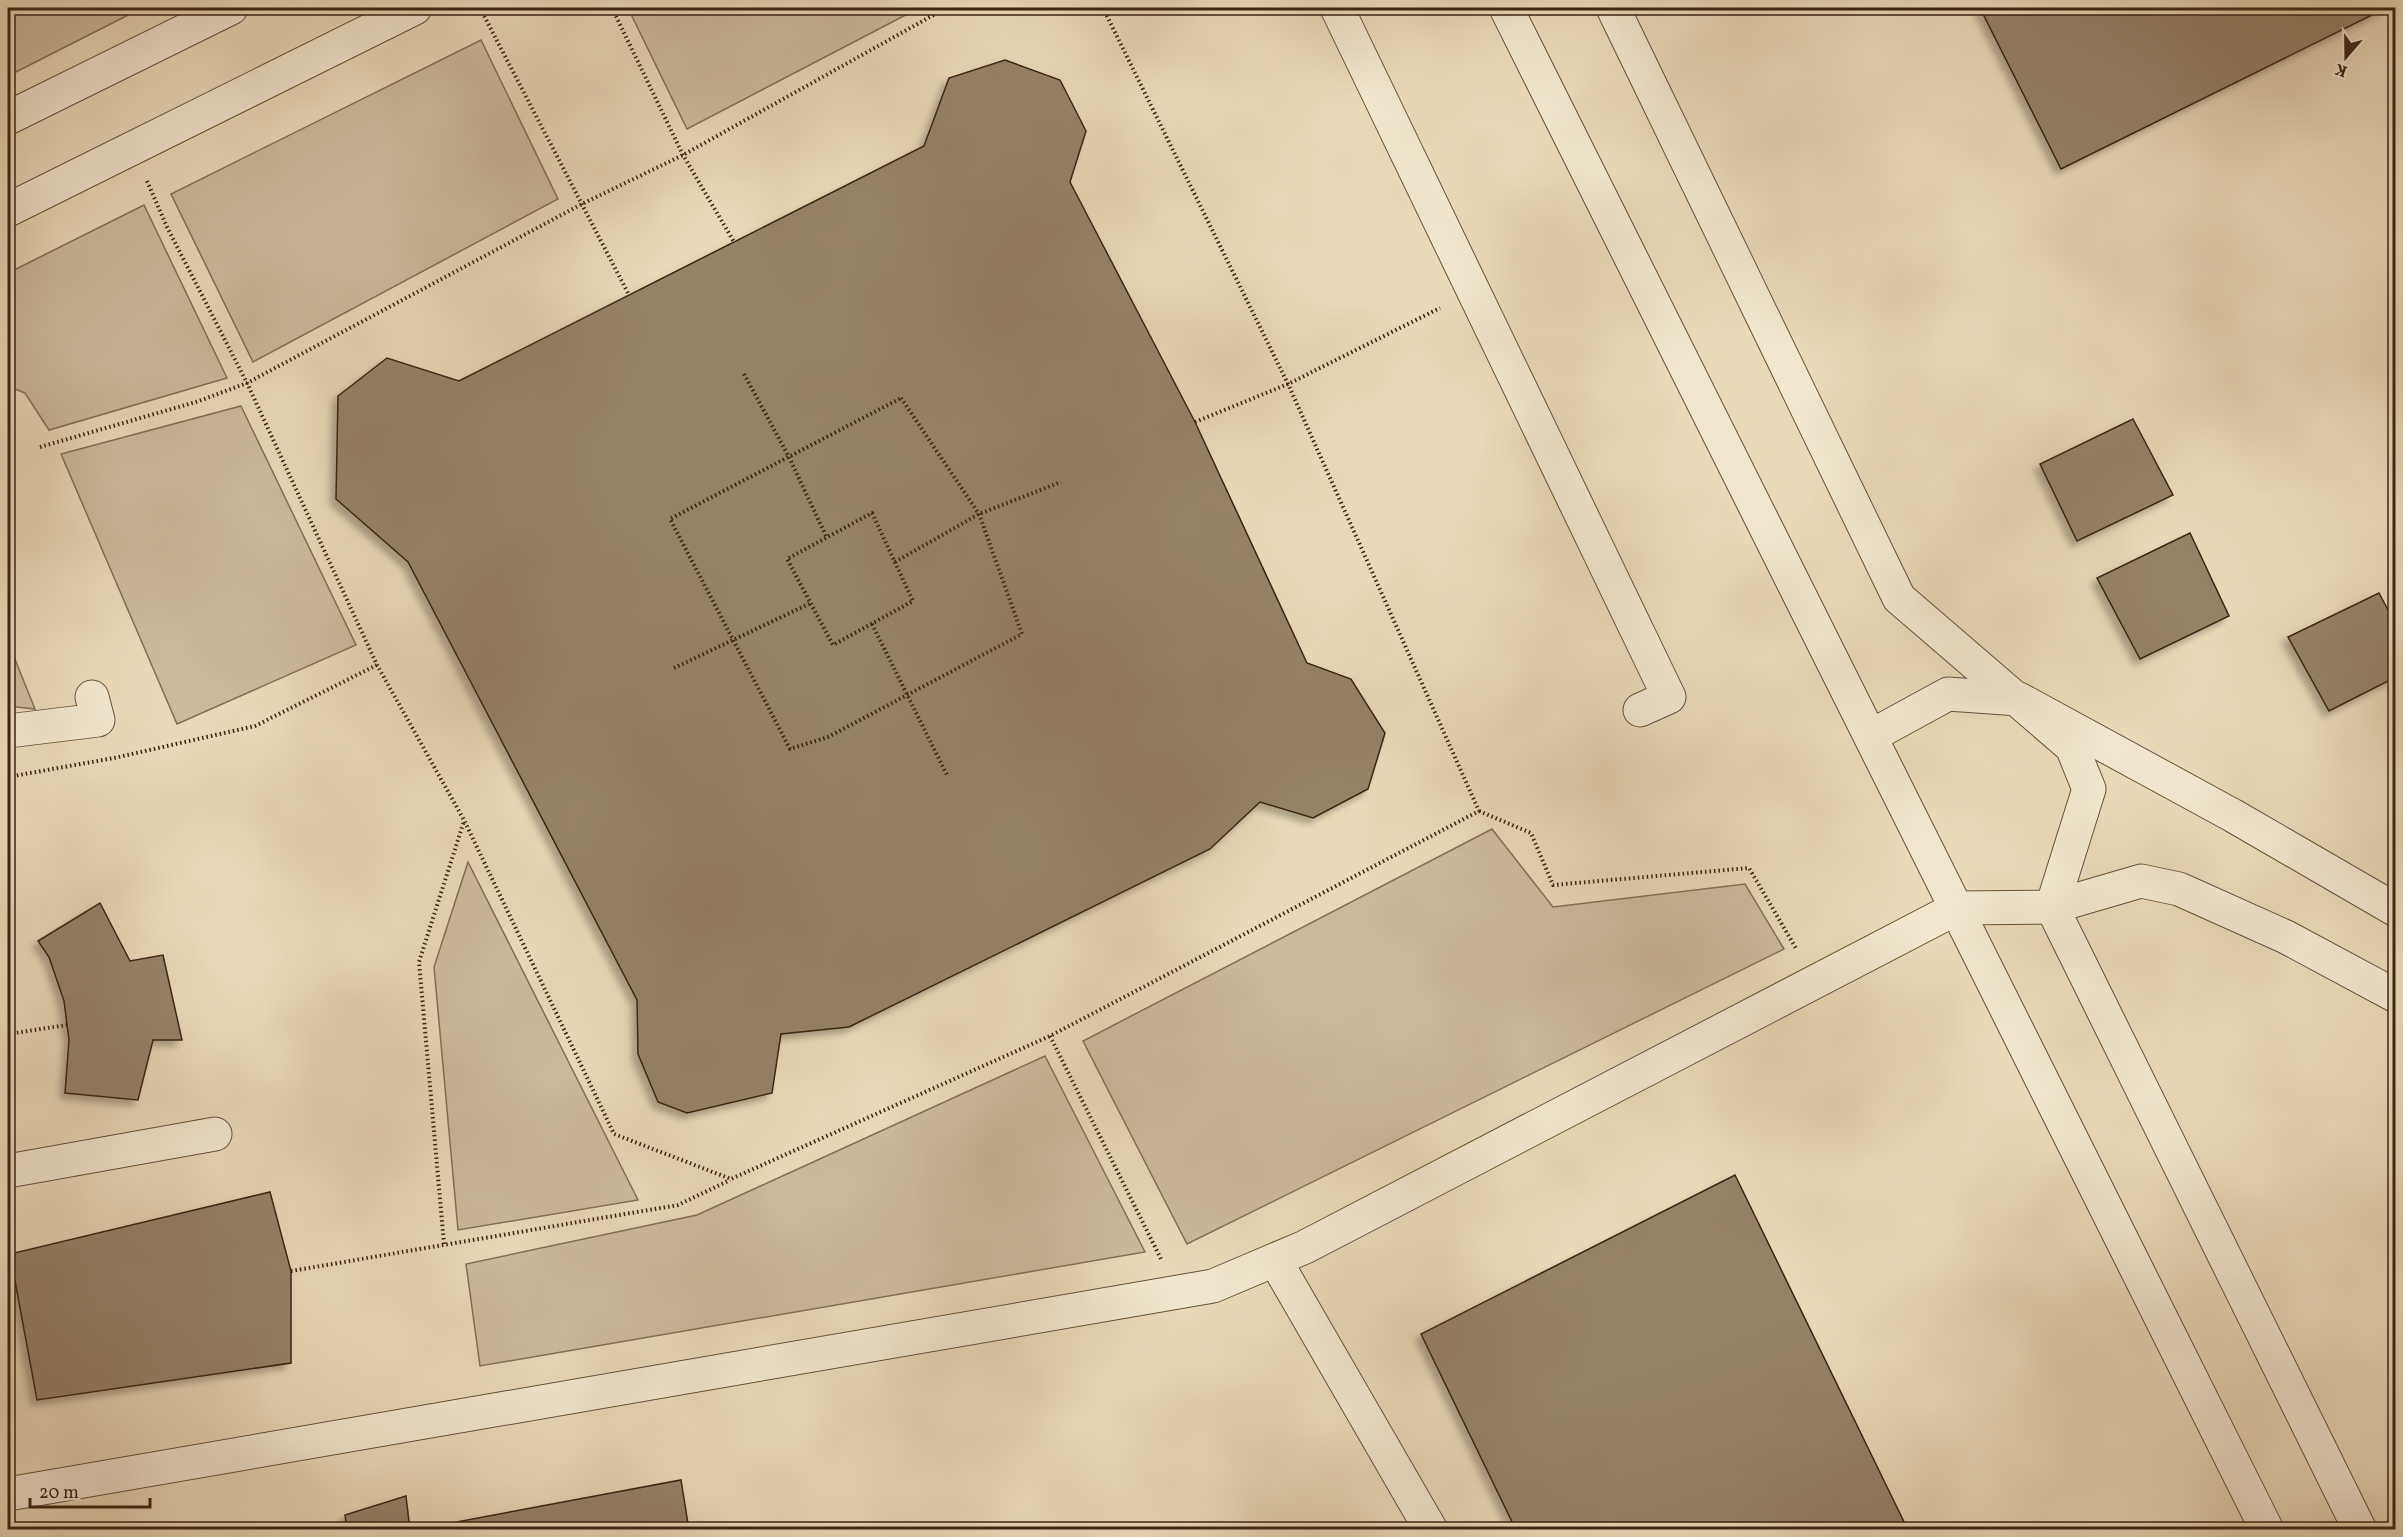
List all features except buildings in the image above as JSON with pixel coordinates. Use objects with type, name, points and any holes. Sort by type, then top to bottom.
[{"type":"street","points":[[8,118],[231,8]]},
{"type":"street","points":[[8,210],[415,8]]},
{"type":"street","points":[[1337,8],[1419,206],[1473,291],[1669,697],[1640,710]]},
{"type":"street","points":[[1506,8],[2267,1530]]},
{"type":"street","points":[[1613,8],[1899,598],[2072,747],[2089,789],[2052,907],[2351,1526]]},
{"type":"street","points":[[1870,736],[1948,694],[2019,699],[2232,815],[2396,909]]},
{"type":"street","points":[[8,731],[98,720],[92,697]]},
{"type":"street","points":[[8,1494],[1213,1286],[1305,1247],[1957,908],[2052,907],[2141,881],[2180,889],[2286,937],[2396,996]]},
{"type":"street","points":[[8,1171],[215,1134]]},
{"type":"street","points":[[1275,1260],[1431,1530]]},
{"type":"path","points":[[480,8],[629,295]]},
{"type":"path","points":[[612,8],[682,155],[734,242]]},
{"type":"path","points":[[40,447],[199,401],[247,383],[582,204],[682,155],[946,8]]},
{"type":"path","points":[[1103,8],[1288,384],[1479,811],[1531,833],[1553,885],[1749,868],[1816,981]]},
{"type":"path","points":[[132,148],[167,228],[247,383],[377,665],[464,820],[614,1134],[731,1179]]},
{"type":"path","points":[[1195,422],[1288,384],[1473,291]]},
{"type":"path","points":[[744,374],[789,457],[827,538]]},
{"type":"path","points":[[901,398],[979,514],[1022,634],[828,736],[790,749],[670,519],[901,398]]},
{"type":"path","points":[[894,562],[979,514],[1061,482]]},
{"type":"path","points":[[872,513],[913,602],[833,645],[787,559],[827,538],[872,513]]},
{"type":"path","points":[[674,668],[811,603]]},
{"type":"path","points":[[872,624],[948,777]]},
{"type":"path","points":[[8,777],[114,758],[255,726],[377,665]]},
{"type":"path","points":[[291,1271],[678,1205],[1050,1036],[1479,811]]},
{"type":"path","points":[[444,1244],[418,962],[464,820]]},
{"type":"path","points":[[8,1034],[67,1025]]},
{"type":"path","points":[[1050,1036],[1178,1292]]},
{"type":"shaded area","points":[[8,8],[142,8],[8,76]]},
{"type":"shaded area","points":[[628,8],[919,8],[687,129]]},
{"type":"shaded area","points":[[481,40],[558,199],[253,362],[171,194]]},
{"type":"shaded area","points":[[144,205],[227,378],[49,430],[25,393],[8,386],[8,273]]},
{"type":"shaded area","points":[[241,406],[356,645],[177,724],[61,454]]},
{"type":"shaded area","points":[[8,642],[35,709],[8,706]]},
{"type":"shaded area","points":[[1492,829],[1553,907],[1745,884],[1784,949],[1187,1244],[1083,1041]]},
{"type":"shaded area","points":[[468,862],[638,1200],[458,1230],[434,967]]},
{"type":"shaded area","points":[[1045,1056],[1145,1252],[480,1366],[466,1264],[697,1215]]}]
